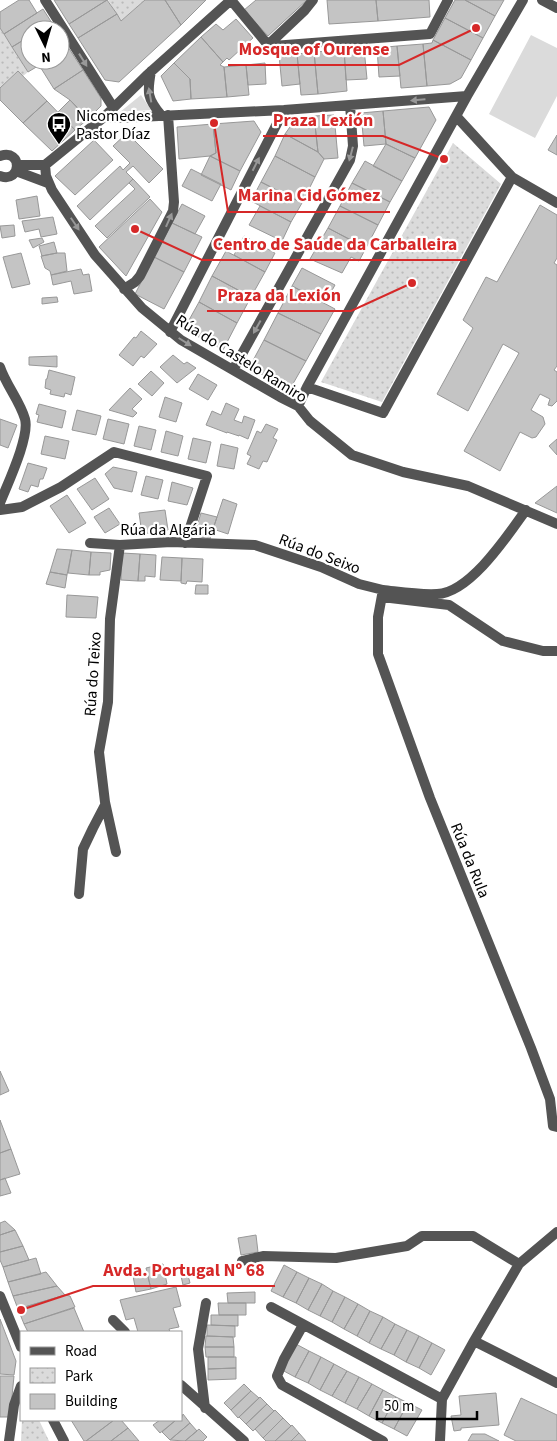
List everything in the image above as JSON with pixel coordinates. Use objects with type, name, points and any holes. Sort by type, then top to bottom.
[{"type":"street","points":[[45,0],[113,107]]},
{"type":"street","points":[[0,176],[10,176],[17,168],[45,165],[104,117],[151,71],[230,0],[268,45]]},
{"type":"street","points":[[268,45],[313,0]]},
{"type":"street","points":[[268,45],[430,34],[448,0]]},
{"type":"street","points":[[298,406],[467,96],[523,0]]},
{"type":"street","points":[[542,0],[557,8]]},
{"type":"street","points":[[124,289],[135,282],[140,276],[173,211],[174,202],[164,115],[151,102],[148,96],[151,71]]},
{"type":"street","points":[[104,117],[118,118],[284,110],[467,96]]},
{"type":"street","points":[[233,370],[350,160],[353,146],[350,106]]},
{"type":"street","points":[[170,332],[284,110]]},
{"type":"street","points":[[456,116],[512,177],[557,203]]},
{"type":"street","points":[[0,154],[12,156],[17,168],[48,183]]},
{"type":"street","points":[[45,165],[48,183]]},
{"type":"street","points":[[307,387],[383,413],[512,177]]},
{"type":"street","name":"Rúa do Castelo Ramiro","points":[[48,183],[95,255],[142,308],[181,340],[280,398],[298,406],[310,421],[352,455],[403,472],[468,486],[557,524]]},
{"type":"street","points":[[0,367],[20,407],[26,426],[22,445],[0,503]]},
{"type":"street","points":[[0,510],[22,508],[61,487],[114,452],[207,476],[185,543]]},
{"type":"street","name":"Rúa do Seixo","points":[[383,594],[438,594],[462,585],[493,556],[526,510]]},
{"type":"street","name":"Rúa da Algária","points":[[90,543],[120,545],[171,542],[246,545]]},
{"type":"street","name":"Rúa do Teixo","points":[[116,852],[106,805],[99,752],[108,702],[110,619],[120,545]]},
{"type":"street","name":"Rúa do Seixo","points":[[246,545],[255,545],[321,567],[383,594],[450,606],[503,641],[543,651],[557,651]]},
{"type":"street","name":"Rúa da Rula","points":[[383,594],[378,617],[378,654],[430,798],[550,1098],[553,1126],[557,1128]]},
{"type":"street","points":[[79,894],[83,849],[106,805]]},
{"type":"street","points":[[440,1441],[442,1399],[474,1341],[519,1264],[557,1232]]},
{"type":"street","points":[[242,1261],[263,1256],[336,1258],[407,1246],[422,1236],[473,1236],[519,1264]]},
{"type":"street","points":[[0,1296],[2,1306],[20,1345]]},
{"type":"street","points":[[206,1303],[198,1348],[206,1408]]},
{"type":"street","points":[[270,1307],[442,1399]]},
{"type":"street","points":[[113,1320],[124,1331]]},
{"type":"street","points":[[303,1325],[277,1376],[282,1385],[383,1441]]},
{"type":"street","points":[[474,1341],[557,1384]]},
{"type":"street","points":[[182,1386],[244,1441]]},
{"type":"street","points":[[9,1441],[18,1402]]},
{"type":"street","points":[[54,1421],[64,1441]]},
{"type":"green space","points":[[108,0],[145,0],[121,21]]},
{"type":"green space","points":[[0,28],[20,59],[20,70],[27,70],[28,72],[23,76],[18,71],[0,88]]},
{"type":"green space","points":[[531,35],[557,48],[557,96],[535,138],[489,114]]},
{"type":"green space","points":[[141,95],[151,110],[120,112]]},
{"type":"green space","points":[[453,143],[501,184],[382,402],[321,382]]},
{"type":"green space","points":[[22,1421],[39,1421],[49,1441],[21,1441]]},
{"type":"building","points":[[19,0],[29,0],[37,13],[26,20],[20,20],[20,24],[4,34],[0,28],[0,12]]},
{"type":"building","points":[[54,0],[107,0],[70,23],[70,20],[66,20]]},
{"type":"building","points":[[107,0],[117,14],[78,38],[70,23]]},
{"type":"building","points":[[145,0],[165,0],[181,25],[119,82],[105,80],[78,38],[117,14],[121,21]]},
{"type":"building","points":[[165,0],[206,0],[181,25]]},
{"type":"building","points":[[256,0],[307,0],[268,36],[244,10]]},
{"type":"building","points":[[327,0],[376,0],[378,21],[329,24]]},
{"type":"building","points":[[376,0],[429,0],[430,17],[378,21]]},
{"type":"building","points":[[455,0],[465,0],[495,16],[483,38],[445,18]]},
{"type":"building","points":[[465,0],[504,0],[495,16]]},
{"type":"building","points":[[43,9],[50,20],[26,20]]},
{"type":"building","points":[[445,18],[483,38],[471,60],[433,40]]},
{"type":"building","points":[[236,19],[253,38],[229,60],[227,58],[223,62],[201,37],[216,24],[223,30]]},
{"type":"building","points":[[20,24],[20,42],[12,47],[4,34]]},
{"type":"building","points":[[201,37],[223,62],[220,65],[224,67],[227,97],[191,99],[190,79],[174,63]]},
{"type":"building","points":[[433,40],[471,60],[461,78],[450,84],[427,86],[423,44],[432,43]]},
{"type":"building","points":[[20,42],[20,60],[12,47]]},
{"type":"building","points":[[423,44],[427,86],[401,88],[397,46]]},
{"type":"building","points":[[397,46],[400,76],[379,77],[377,48]]},
{"type":"building","points":[[364,48],[367,79],[346,80],[344,50]]},
{"type":"building","points":[[70,50],[83,70],[54,89],[42,70],[70,70]]},
{"type":"building","points":[[344,50],[347,91],[318,94],[314,52]]},
{"type":"building","points":[[314,52],[318,94],[301,95],[297,54]]},
{"type":"building","points":[[297,54],[300,84],[282,86],[279,55]]},
{"type":"building","points":[[174,63],[190,79],[191,99],[173,101],[161,76]]},
{"type":"building","points":[[265,63],[266,84],[248,85],[246,65]]},
{"type":"building","points":[[246,65],[249,95],[227,97],[224,67]]},
{"type":"building","points":[[83,70],[101,98],[101,106],[88,119],[70,100],[54,89]]},
{"type":"building","points":[[18,71],[47,101],[23,123],[0,100],[0,88]]},
{"type":"building","points":[[70,100],[88,119],[75,130],[58,112]]},
{"type":"building","points":[[47,101],[75,130],[52,151],[23,123]]},
{"type":"building","points":[[429,107],[436,120],[415,158],[386,144],[383,111]]},
{"type":"building","points":[[383,111],[386,144],[364,146],[361,113]]},
{"type":"building","points":[[334,115],[338,158],[324,159],[318,152],[314,116]]},
{"type":"building","points":[[314,116],[318,152],[285,134],[292,124],[302,118]]},
{"type":"building","points":[[254,121],[261,132],[240,171],[210,156],[216,153],[213,124]]},
{"type":"building","points":[[213,124],[216,153],[210,156],[179,159],[177,127]]},
{"type":"building","points":[[127,133],[163,169],[149,183],[133,166],[126,172],[133,179],[90,220],[77,206],[120,166],[123,170],[130,163],[113,146]]},
{"type":"building","points":[[285,134],[318,152],[324,159],[315,177],[275,156]]},
{"type":"building","points":[[557,135],[557,155],[548,150]]},
{"type":"building","points":[[94,140],[113,160],[75,195],[55,176]]},
{"type":"building","points":[[386,144],[415,158],[402,181],[373,166]]},
{"type":"building","points":[[210,156],[240,171],[231,190],[201,175]]},
{"type":"building","points":[[275,156],[315,177],[302,203],[261,182]]},
{"type":"building","points":[[365,161],[402,181],[390,202],[352,183]]},
{"type":"building","points":[[191,169],[221,184],[212,201],[182,186]]},
{"type":"building","points":[[133,179],[150,197],[107,238],[95,226],[135,189],[129,183]]},
{"type":"building","points":[[261,182],[302,203],[291,222],[251,201]]},
{"type":"building","points":[[352,183],[390,202],[378,225],[340,206]]},
{"type":"building","points":[[37,196],[40,216],[19,219],[16,200]]},
{"type":"building","points":[[150,199],[162,212],[126,276],[99,247]]},
{"type":"building","points":[[182,204],[205,216],[195,234],[172,223]]},
{"type":"building","points":[[540,205],[557,215],[557,258],[554,263],[557,265],[557,366],[554,370],[557,372],[557,401],[552,406],[548,405],[550,399],[540,394],[531,410],[543,417],[545,424],[536,437],[532,438],[520,432],[500,471],[464,451],[519,353],[503,344],[468,411],[437,394],[473,328],[463,320],[486,277],[497,282]]},
{"type":"building","points":[[260,206],[291,222],[282,241],[249,225]]},
{"type":"building","points":[[340,206],[378,225],[366,248],[328,228]]},
{"type":"building","points":[[53,217],[57,234],[41,237],[39,229],[25,232],[22,221]]},
{"type":"building","points":[[172,223],[202,237],[184,272],[154,257]]},
{"type":"building","points":[[14,225],[15,236],[2,238],[0,226]]},
{"type":"building","points":[[328,228],[366,248],[359,261],[351,257],[342,273],[310,259]]},
{"type":"building","points":[[244,236],[275,253],[265,272],[234,255]]},
{"type":"building","points":[[42,238],[44,242],[33,248],[29,240]]},
{"type":"building","points":[[54,242],[57,253],[42,256],[39,246]]},
{"type":"building","points":[[226,251],[265,272],[251,297],[212,276]]},
{"type":"building","points":[[21,253],[30,284],[12,288],[3,257]]},
{"type":"building","points":[[65,253],[67,271],[51,275],[50,271],[45,268],[41,256]]},
{"type":"building","points":[[154,257],[184,272],[164,309],[135,294]]},
{"type":"building","points":[[302,268],[335,285],[325,303],[292,286]]},
{"type":"building","points":[[81,269],[83,275],[89,274],[92,291],[74,294],[71,281],[53,285],[51,275]]},
{"type":"building","points":[[212,276],[251,297],[237,323],[199,302]]},
{"type":"building","points":[[292,286],[335,309],[321,334],[278,313]]},
{"type":"building","points":[[57,297],[58,302],[42,304],[42,298]]},
{"type":"building","points":[[199,302],[237,323],[223,350],[184,329]]},
{"type":"building","points":[[278,313],[321,334],[306,361],[264,340]]},
{"type":"building","points":[[141,331],[157,344],[144,358],[141,356],[133,366],[119,355]]},
{"type":"building","points":[[264,340],[306,361],[290,389],[249,368]]},
{"type":"building","points":[[173,355],[184,364],[187,362],[196,368],[177,383],[160,367]]},
{"type":"building","points":[[57,356],[57,367],[29,365],[29,357]]},
{"type":"building","points":[[49,370],[75,377],[71,395],[65,393],[64,397],[50,394],[51,390],[45,388]]},
{"type":"building","points":[[151,371],[164,383],[152,396],[138,384]]},
{"type":"building","points":[[198,374],[217,385],[208,400],[189,389]]},
{"type":"building","points":[[130,388],[142,399],[132,409],[137,413],[133,417],[109,410]]},
{"type":"building","points":[[165,397],[182,403],[176,422],[159,417]]},
{"type":"building","points":[[226,403],[239,409],[234,420],[242,423],[244,416],[255,420],[248,439],[206,425],[212,411],[221,415]]},
{"type":"building","points":[[39,404],[66,411],[62,428],[37,422],[39,415],[36,414]]},
{"type":"building","points":[[77,410],[101,416],[96,435],[72,430]]},
{"type":"building","points":[[0,419],[17,425],[8,448],[0,445]]},
{"type":"building","points":[[108,419],[129,424],[124,444],[103,439]]},
{"type":"building","points":[[266,424],[278,429],[273,438],[277,440],[267,462],[263,461],[259,469],[247,464],[251,456],[247,454],[257,431],[261,433]]},
{"type":"building","points":[[139,426],[156,430],[151,450],[134,446]]},
{"type":"building","points":[[166,431],[183,436],[178,456],[161,452]]},
{"type":"building","points":[[45,436],[69,441],[65,459],[41,454]]},
{"type":"building","points":[[193,438],[211,442],[206,463],[188,459]]},
{"type":"building","points":[[557,439],[557,455],[549,446]]},
{"type":"building","points":[[221,444],[238,448],[234,469],[217,466]]},
{"type":"building","points":[[28,463],[47,468],[43,479],[40,479],[38,487],[31,485],[28,492],[19,489]]},
{"type":"building","points":[[113,467],[137,472],[132,492],[114,488],[105,474]]},
{"type":"building","points":[[146,476],[163,480],[158,499],[141,495]]},
{"type":"building","points":[[95,478],[109,499],[92,510],[77,489]]},
{"type":"building","points":[[172,482],[193,488],[187,505],[168,501]]},
{"type":"building","points":[[557,486],[557,513],[535,503]]},
{"type":"building","points":[[67,495],[86,523],[69,533],[50,506]]},
{"type":"building","points":[[223,499],[237,504],[228,534],[213,529]]},
{"type":"building","points":[[109,508],[120,524],[105,533],[94,517]]},
{"type":"building","points":[[165,510],[168,530],[142,534],[139,513]]},
{"type":"building","points":[[201,513],[217,517],[210,539],[196,536]]},
{"type":"building","points":[[57,549],[72,550],[67,575],[50,572]]},
{"type":"building","points":[[72,550],[91,552],[89,575],[68,573]]},
{"type":"building","points":[[91,552],[111,553],[110,570],[100,572],[100,575],[89,575]]},
{"type":"building","points":[[122,553],[140,554],[138,581],[121,580]]},
{"type":"building","points":[[140,554],[156,555],[155,577],[145,576],[145,581],[138,581]]},
{"type":"building","points":[[162,557],[182,558],[181,581],[160,580]]},
{"type":"building","points":[[182,558],[203,559],[202,582],[187,581],[186,584],[181,583]]},
{"type":"building","points":[[50,572],[67,575],[65,588],[46,584]]},
{"type":"building","points":[[196,585],[208,585],[208,594],[195,594]]},
{"type":"building","points":[[67,595],[98,597],[96,618],[66,617]]},
{"type":"building","points":[[0,1071],[9,1091],[0,1095]]},
{"type":"building","points":[[0,1120],[11,1149],[0,1153]]},
{"type":"building","points":[[11,1149],[20,1174],[0,1180],[0,1153]]},
{"type":"building","points":[[5,1178],[11,1193],[0,1196],[0,1180]]},
{"type":"building","points":[[5,1221],[15,1230],[0,1235],[0,1223]]},
{"type":"building","points":[[15,1230],[23,1246],[0,1252],[0,1235]]},
{"type":"building","points":[[256,1235],[258,1252],[241,1255],[238,1238]]},
{"type":"building","points":[[23,1246],[29,1260],[3,1267],[0,1260],[0,1252]]},
{"type":"building","points":[[36,1258],[41,1274],[8,1282],[3,1267]]},
{"type":"building","points":[[163,1264],[167,1284],[151,1289],[146,1268]]},
{"type":"building","points":[[284,1265],[297,1272],[283,1297],[271,1291]]},
{"type":"building","points":[[46,1272],[57,1286],[13,1296],[8,1282]]},
{"type":"building","points":[[297,1272],[309,1278],[296,1303],[283,1297]]},
{"type":"building","points":[[147,1273],[151,1289],[136,1292],[133,1276]]},
{"type":"building","points":[[188,1275],[190,1283],[183,1285],[181,1276]]},
{"type":"building","points":[[309,1278],[322,1284],[308,1310],[296,1303]]},
{"type":"building","points":[[322,1284],[333,1291],[320,1316],[308,1310]]},
{"type":"building","points":[[57,1286],[65,1295],[18,1309],[13,1296]]},
{"type":"building","points":[[176,1287],[181,1306],[173,1308],[179,1327],[169,1329],[170,1331],[138,1331],[134,1318],[126,1320],[120,1300]]},
{"type":"building","points":[[333,1291],[345,1297],[332,1322],[320,1316]]},
{"type":"building","points":[[255,1292],[255,1303],[228,1303],[227,1293]]},
{"type":"building","points":[[65,1295],[70,1296],[75,1307],[24,1324],[18,1309]]},
{"type":"building","points":[[345,1297],[358,1304],[344,1329],[332,1322]]},
{"type":"building","points":[[218,1303],[246,1303],[246,1315],[219,1315]]},
{"type":"building","points":[[358,1304],[370,1311],[357,1336],[344,1329]]},
{"type":"building","points":[[74,1308],[84,1331],[28,1331],[24,1324]]},
{"type":"building","points":[[370,1311],[383,1317],[369,1343],[357,1336]]},
{"type":"building","points":[[211,1315],[238,1315],[238,1326],[211,1325]]},
{"type":"building","points":[[383,1317],[395,1324],[381,1349],[369,1343]]},
{"type":"building","points":[[0,1319],[16,1361],[14,1375],[0,1374]]},
{"type":"building","points":[[395,1324],[407,1330],[394,1355],[381,1349]]},
{"type":"building","points":[[207,1325],[235,1326],[235,1337],[207,1336]]},
{"type":"building","points":[[407,1330],[419,1336],[406,1362],[394,1355]]},
{"type":"building","points":[[206,1336],[233,1337],[234,1347],[205,1347]]},
{"type":"building","points":[[419,1336],[432,1343],[419,1368],[406,1362]]},
{"type":"building","points":[[432,1343],[445,1350],[431,1375],[419,1368]]},
{"type":"building","points":[[296,1344],[309,1351],[295,1377],[282,1370]]},
{"type":"building","points":[[205,1347],[234,1347],[234,1357],[206,1357]]},
{"type":"building","points":[[309,1351],[321,1357],[308,1383],[295,1377]]},
{"type":"building","points":[[208,1357],[236,1357],[236,1368],[208,1369]]},
{"type":"building","points":[[321,1357],[334,1364],[320,1390],[308,1383]]},
{"type":"building","points":[[334,1364],[347,1371],[332,1396],[320,1390]]},
{"type":"building","points":[[236,1368],[236,1379],[208,1380],[208,1369]]},
{"type":"building","points":[[347,1371],[359,1377],[345,1403],[332,1396]]},
{"type":"building","points":[[0,1376],[14,1376],[10,1417],[0,1417]]},
{"type":"building","points":[[359,1377],[372,1384],[357,1409],[345,1403]]},
{"type":"building","points":[[244,1384],[251,1391],[231,1410],[224,1403]]},
{"type":"building","points":[[372,1384],[383,1390],[369,1416],[357,1409]]},
{"type":"building","points":[[383,1390],[396,1397],[382,1423],[369,1416]]},
{"type":"building","points":[[251,1391],[259,1398],[238,1418],[231,1410]]},
{"type":"building","points":[[496,1393],[499,1425],[461,1428],[461,1430],[454,1431],[451,1416],[461,1415],[459,1396]]},
{"type":"building","points":[[260,1397],[267,1404],[246,1424],[239,1417]]},
{"type":"building","points":[[396,1397],[408,1403],[394,1429],[382,1423]]},
{"type":"building","points":[[521,1398],[557,1415],[557,1441],[516,1441],[504,1435]]},
{"type":"building","points":[[408,1403],[422,1410],[407,1436],[394,1429]]},
{"type":"building","points":[[267,1404],[274,1411],[253,1431],[246,1424]]},
{"type":"building","points":[[275,1410],[283,1418],[263,1438],[255,1429]]},
{"type":"building","points":[[183,1414],[190,1423],[170,1440],[162,1432],[175,1421],[182,1421]]},
{"type":"building","points":[[283,1418],[291,1426],[275,1441],[266,1441],[263,1438]]},
{"type":"building","points":[[72,1421],[113,1421],[86,1441],[84,1441]]},
{"type":"building","points":[[113,1421],[122,1421],[128,1428],[111,1441],[86,1441]]},
{"type":"building","points":[[159,1421],[175,1421],[160,1433],[153,1425]]},
{"type":"building","points":[[190,1423],[197,1431],[185,1441],[170,1440]]},
{"type":"building","points":[[292,1425],[299,1433],[291,1441],[275,1441]]},
{"type":"building","points":[[128,1428],[139,1441],[111,1441]]},
{"type":"building","points":[[199,1429],[207,1437],[203,1441],[185,1441]]},
{"type":"building","points":[[299,1433],[306,1441],[291,1441]]},
{"type":"building","points":[[472,1434],[485,1434],[499,1441],[468,1441]]},
{"type":"place","name":"Mosque of Ourense","points":[[476,28]]},
{"type":"place","name":"Marina Cid Gómez","points":[[214,123]]},
{"type":"place","name":"Nicomedes Pastor Díaz","points":[[59,145]]},
{"type":"place","name":"Praza Lexión","points":[[444,159]]},
{"type":"place","name":"Centro de Saúde da Carballeira","points":[[135,229]]},
{"type":"place","name":"Praza da Lexión","points":[[412,283]]},
{"type":"place","name":"Avda. Portugal Nº 68","points":[[21,1310]]}]
